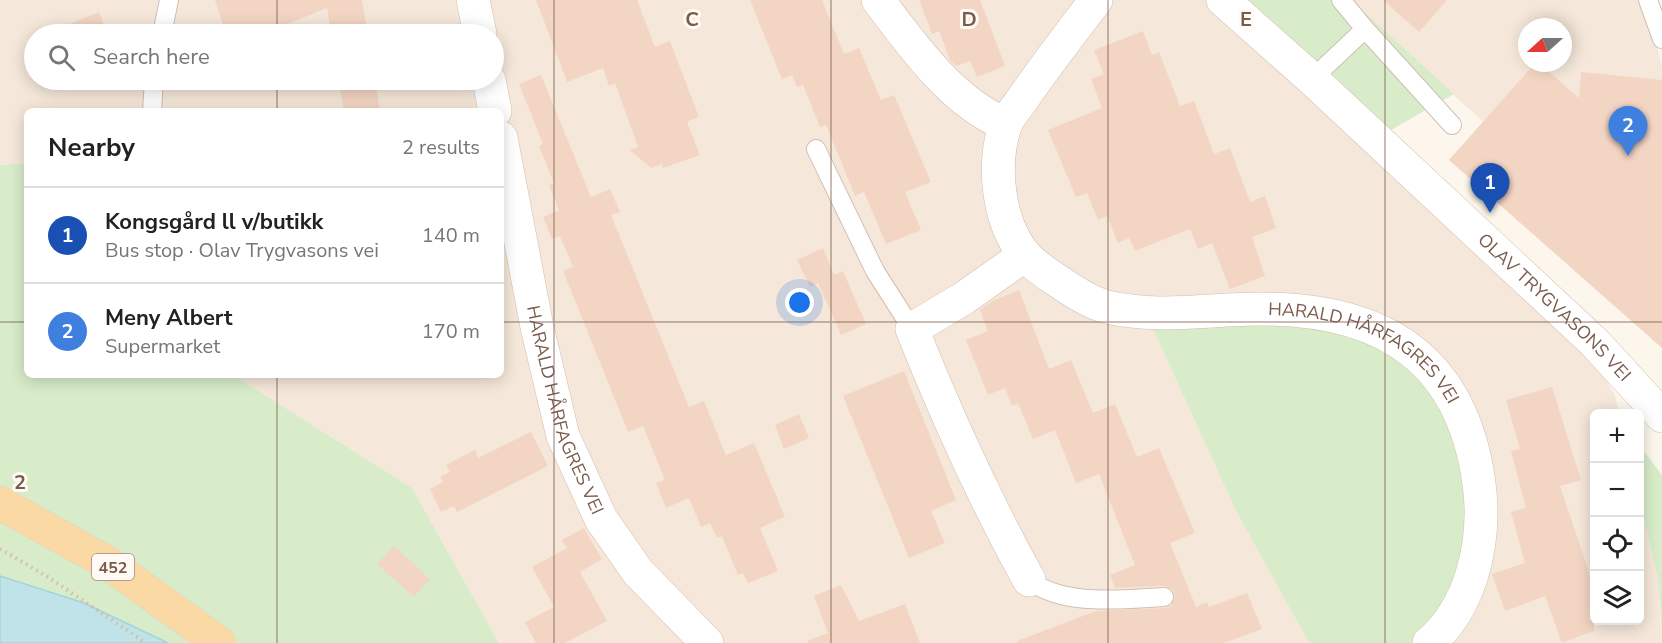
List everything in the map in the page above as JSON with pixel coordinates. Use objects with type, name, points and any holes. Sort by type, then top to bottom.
[{"type":"main road","name":"452","points":[[0,503],[108,563],[219,643]]},
{"type":"street","points":[[473,0],[478,24]]},
{"type":"street","points":[[878,0],[943,78],[983,115],[1005,124]]},
{"type":"street","name":"HARALD HÅRFAGRES VEI","points":[[1096,0],[1005,124],[1000,158],[999,196],[1010,229],[1025,255],[1073,292],[1104,306],[1146,313],[1178,314],[1260,309],[1301,310],[1345,318],[1382,332],[1414,352],[1438,375],[1456,402],[1471,439],[1482,514],[1478,554],[1462,600],[1438,635],[1429,643]]},
{"type":"street","name":"OLAV TRYGVASONS VEI","points":[[1223,0],[1312,79],[1595,343],[1662,416]]},
{"type":"street","points":[[491,90],[494,108]]},
{"type":"street","name":"HARALD HÅRFAGRES VEI","points":[[504,154],[537,327],[563,436],[601,519],[638,572],[707,643]]},
{"type":"street","points":[[1025,255],[964,298],[912,328],[956,437],[990,510],[1029,580]]},
{"type":"lane","points":[[164,24],[169,0]]},
{"type":"lane","points":[[1341,0],[1452,125]]},
{"type":"lane","points":[[1648,0],[1662,39]]},
{"type":"lane","points":[[1312,79],[1365,29]]},
{"type":"lane","points":[[153,108],[154,90]]},
{"type":"lane","points":[[816,149],[875,271],[912,328]]},
{"type":"lane","points":[[1029,580],[1039,587],[1095,601],[1164,597]]},
{"type":"path","points":[[0,549],[48,577],[146,643]]},
{"type":"shaded area","points":[[0,0],[1240,0],[1568,316],[1615,395],[1618,409],[1590,409],[1590,625],[1644,625],[1644,519],[1658,580],[1662,643],[1411,643],[1426,637],[1150,322],[1236,511],[1309,643],[499,643],[412,488],[238,378],[504,378],[504,108],[24,108],[24,163],[0,165]]},
{"type":"shaded area","points":[[1351,0],[1650,0],[1647,5],[1662,67],[1662,287]]},
{"type":"green space","points":[[1240,0],[1351,0],[1454,94],[1377,138]]},
{"type":"green space","points":[[24,163],[24,378],[238,378],[412,488],[499,643],[168,643],[84,603],[0,576],[0,165]]},
{"type":"green space","points":[[1331,307],[1452,377],[1482,516],[1426,637],[1411,643],[1309,643],[1236,511],[1150,322]]},
{"type":"green space","points":[[1644,451],[1662,475],[1662,634],[1658,580],[1644,519]]},
{"type":"water","points":[[0,576],[84,603],[168,643],[0,643]]},
{"type":"building","points":[[215,0],[362,0],[366,24],[329,24],[327,8],[288,24],[223,24]]},
{"type":"building","points":[[536,0],[637,0],[655,47],[670,41],[699,117],[687,122],[700,155],[663,168],[662,164],[651,168],[630,150],[638,147],[615,83],[609,86],[603,68],[567,82]]},
{"type":"building","points":[[750,0],[822,0],[844,54],[859,48],[881,100],[894,95],[931,182],[905,192],[921,230],[886,244],[864,192],[855,196],[826,125],[820,127],[803,85],[797,87],[792,75],[782,79]]},
{"type":"building","points":[[919,0],[980,0],[1005,66],[977,77],[970,61],[956,66],[950,60],[939,31],[932,34]]},
{"type":"building","points":[[1383,0],[1447,0],[1419,32]]},
{"type":"building","points":[[99,12],[104,24],[70,24]]},
{"type":"building","points":[[1143,31],[1152,55],[1159,52],[1180,106],[1194,101],[1214,154],[1230,148],[1250,202],[1265,196],[1276,228],[1252,237],[1265,276],[1230,289],[1212,243],[1198,249],[1190,229],[1135,251],[1129,238],[1118,243],[1107,216],[1098,220],[1087,193],[1076,197],[1048,130],[1102,108],[1091,79],[1104,74],[1094,50]]},
{"type":"building","points":[[1527,72],[1549,72],[1579,98],[1581,72],[1662,80],[1662,348],[1449,160]]},
{"type":"building","points":[[541,75],[591,197],[610,189],[620,212],[611,215],[689,407],[704,401],[726,455],[754,443],[785,517],[760,528],[778,571],[748,583],[743,573],[738,575],[722,536],[717,538],[710,523],[701,527],[689,498],[666,508],[656,483],[665,480],[643,426],[628,432],[563,271],[573,267],[560,236],[552,239],[543,217],[559,210],[549,185],[554,183],[539,146],[543,144],[519,84]]},
{"type":"building","points":[[340,90],[377,90],[380,108],[343,108]]},
{"type":"building","points":[[823,248],[834,275],[843,271],[866,324],[841,335],[818,283],[810,287],[797,260]]},
{"type":"building","points":[[1019,290],[1049,369],[1071,360],[1093,413],[1115,404],[1137,457],[1159,448],[1195,533],[1170,543],[1196,607],[1207,602],[1209,607],[1247,593],[1262,629],[1224,643],[1017,643],[1017,641],[1096,611],[1165,608],[1171,606],[1175,597],[1173,590],[1164,586],[1115,588],[1110,575],[1135,565],[1099,474],[1076,483],[1055,430],[1033,439],[1018,403],[1012,406],[1005,388],[988,395],[966,340],[988,331],[980,310],[992,301]]},
{"type":"building","points":[[904,371],[956,500],[931,511],[945,543],[909,558],[843,396]]},
{"type":"building","points":[[1552,387],[1581,480],[1560,486],[1590,575],[1590,625],[1594,625],[1594,631],[1562,643],[1545,596],[1505,611],[1492,574],[1525,563],[1511,512],[1526,508],[1511,451],[1520,449],[1506,400]]},
{"type":"building","points":[[799,414],[809,438],[784,449],[775,425]]},
{"type":"building","points":[[531,432],[548,466],[457,512],[454,506],[441,512],[430,489],[443,482],[440,477],[450,472],[446,465],[475,450],[478,458]]},
{"type":"building","points":[[584,528],[602,559],[580,572],[607,621],[565,643],[536,643],[525,622],[554,607],[532,567],[567,548],[562,540]]},
{"type":"building","points":[[394,546],[430,579],[414,597],[377,564]]},
{"type":"building","points":[[841,585],[859,621],[905,604],[920,643],[808,643],[807,641],[828,633],[814,596]]},
{"type":"place","name":"Meny Albert","points":[[1628,156]]},
{"type":"place","name":"Kongsgård ll v/butikk","points":[[1490,213]]}]
